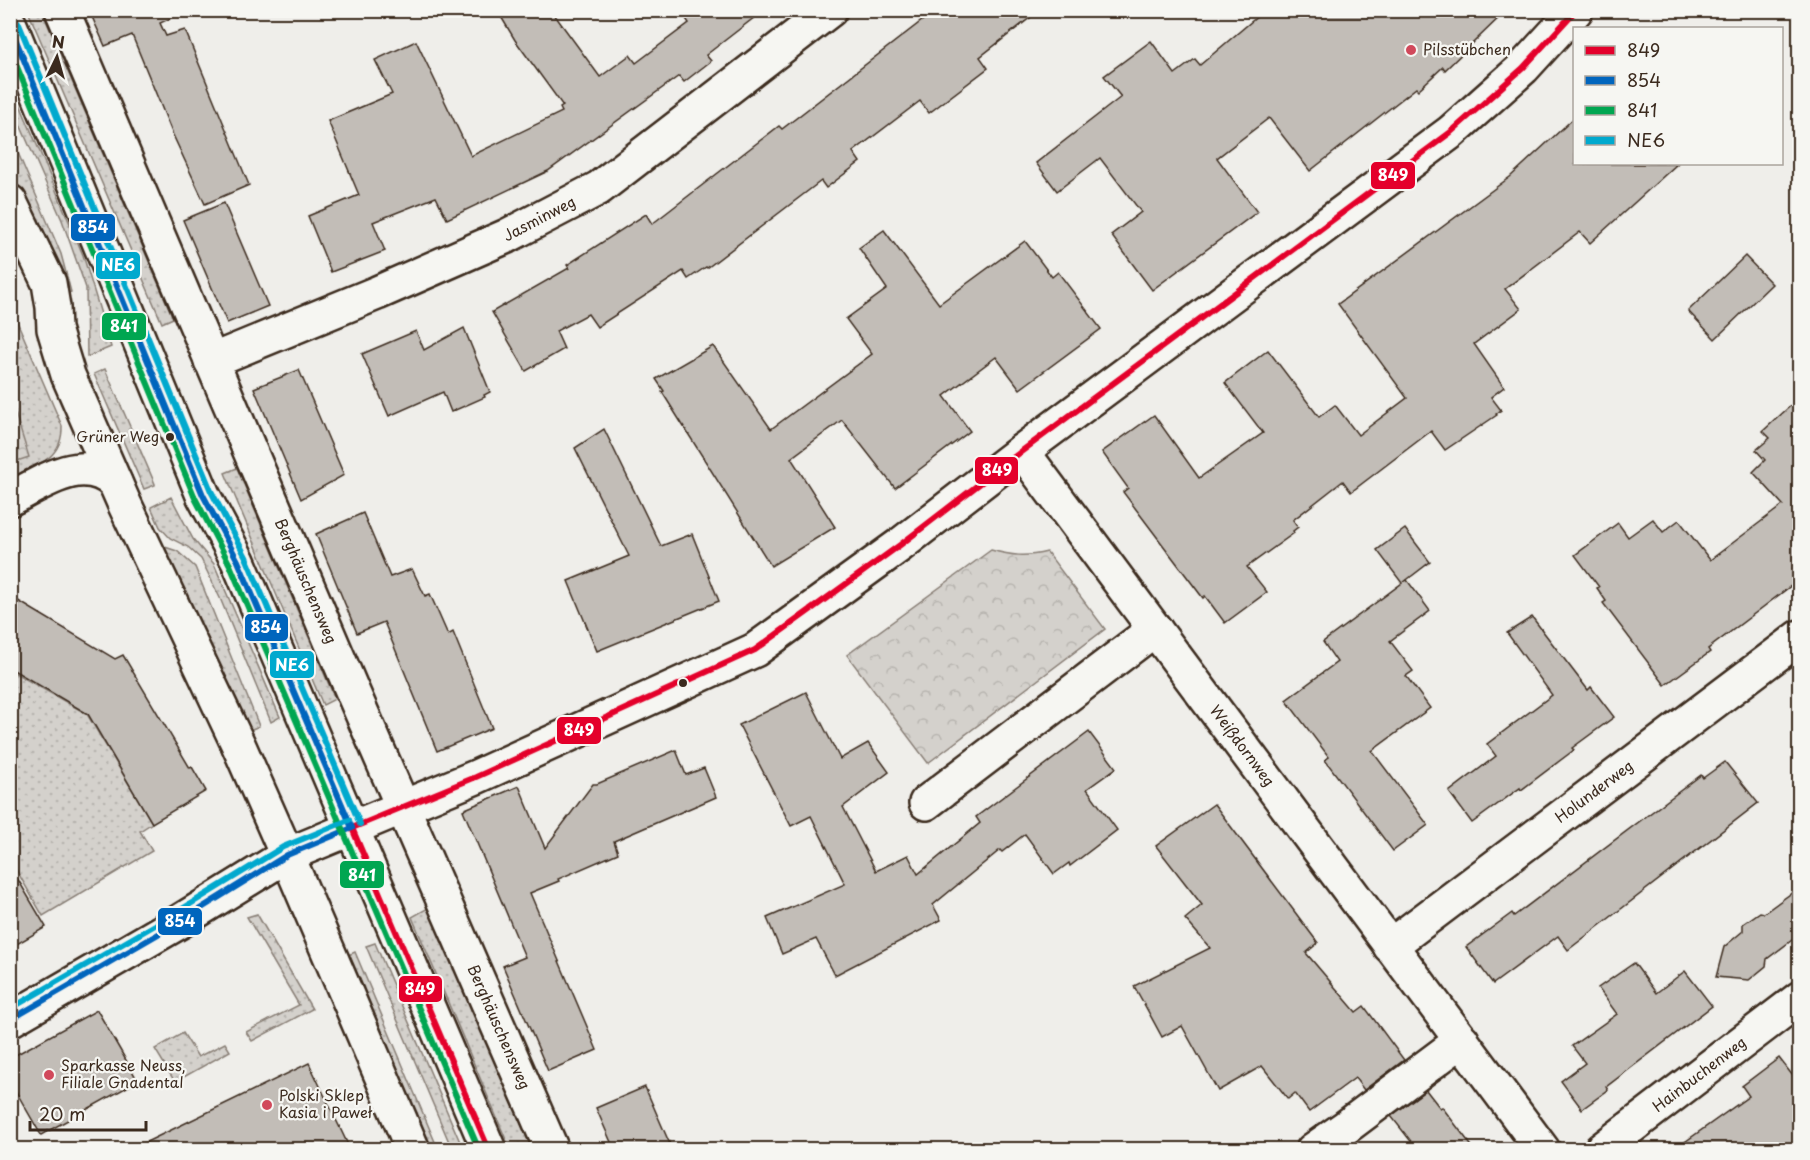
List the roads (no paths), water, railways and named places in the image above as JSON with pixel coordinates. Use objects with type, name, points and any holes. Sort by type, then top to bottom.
[{"type":"street","name":"Berghäuschensweg","points":[[62,10],[403,808],[552,1149]]},
{"type":"street","name":"Jasminweg","points":[[211,361],[507,236],[599,188],[830,10]]},
{"type":"street","points":[[10,1020],[179,922],[287,855],[403,808],[755,650],[900,545],[1450,132],[1523,68],[1576,10]]},
{"type":"street","points":[[10,25],[203,495],[238,561],[489,1149]]},
{"type":"street","points":[[10,202],[49,283],[54,329],[68,375],[115,483],[287,855],[413,1149]]},
{"type":"street","name":"Weißdornweg","points":[[1022,452],[1543,1149]]},
{"type":"street","points":[[10,499],[63,473],[75,470],[96,470],[115,483]]},
{"type":"street","points":[[926,803],[1155,629]]},
{"type":"street","name":"Holunderweg","points":[[1390,946],[1800,637]]},
{"type":"street","name":"Hainbuchenweg","points":[[1601,1149],[1800,998]]},
{"type":"street","points":[[1313,1149],[1462,1040]]},
{"type":"place","name":"Pilsstübchen","points":[[1411,50]]},
{"type":"place","name":"Grüner Weg","points":[[170,437]]},
{"type":"place","name":"Sparkasse Neuss, Filiale Gnadental","points":[[49,1075]]},
{"type":"place","name":"Polski Sklep Kasia i Paweł","points":[[267,1105]]}]
